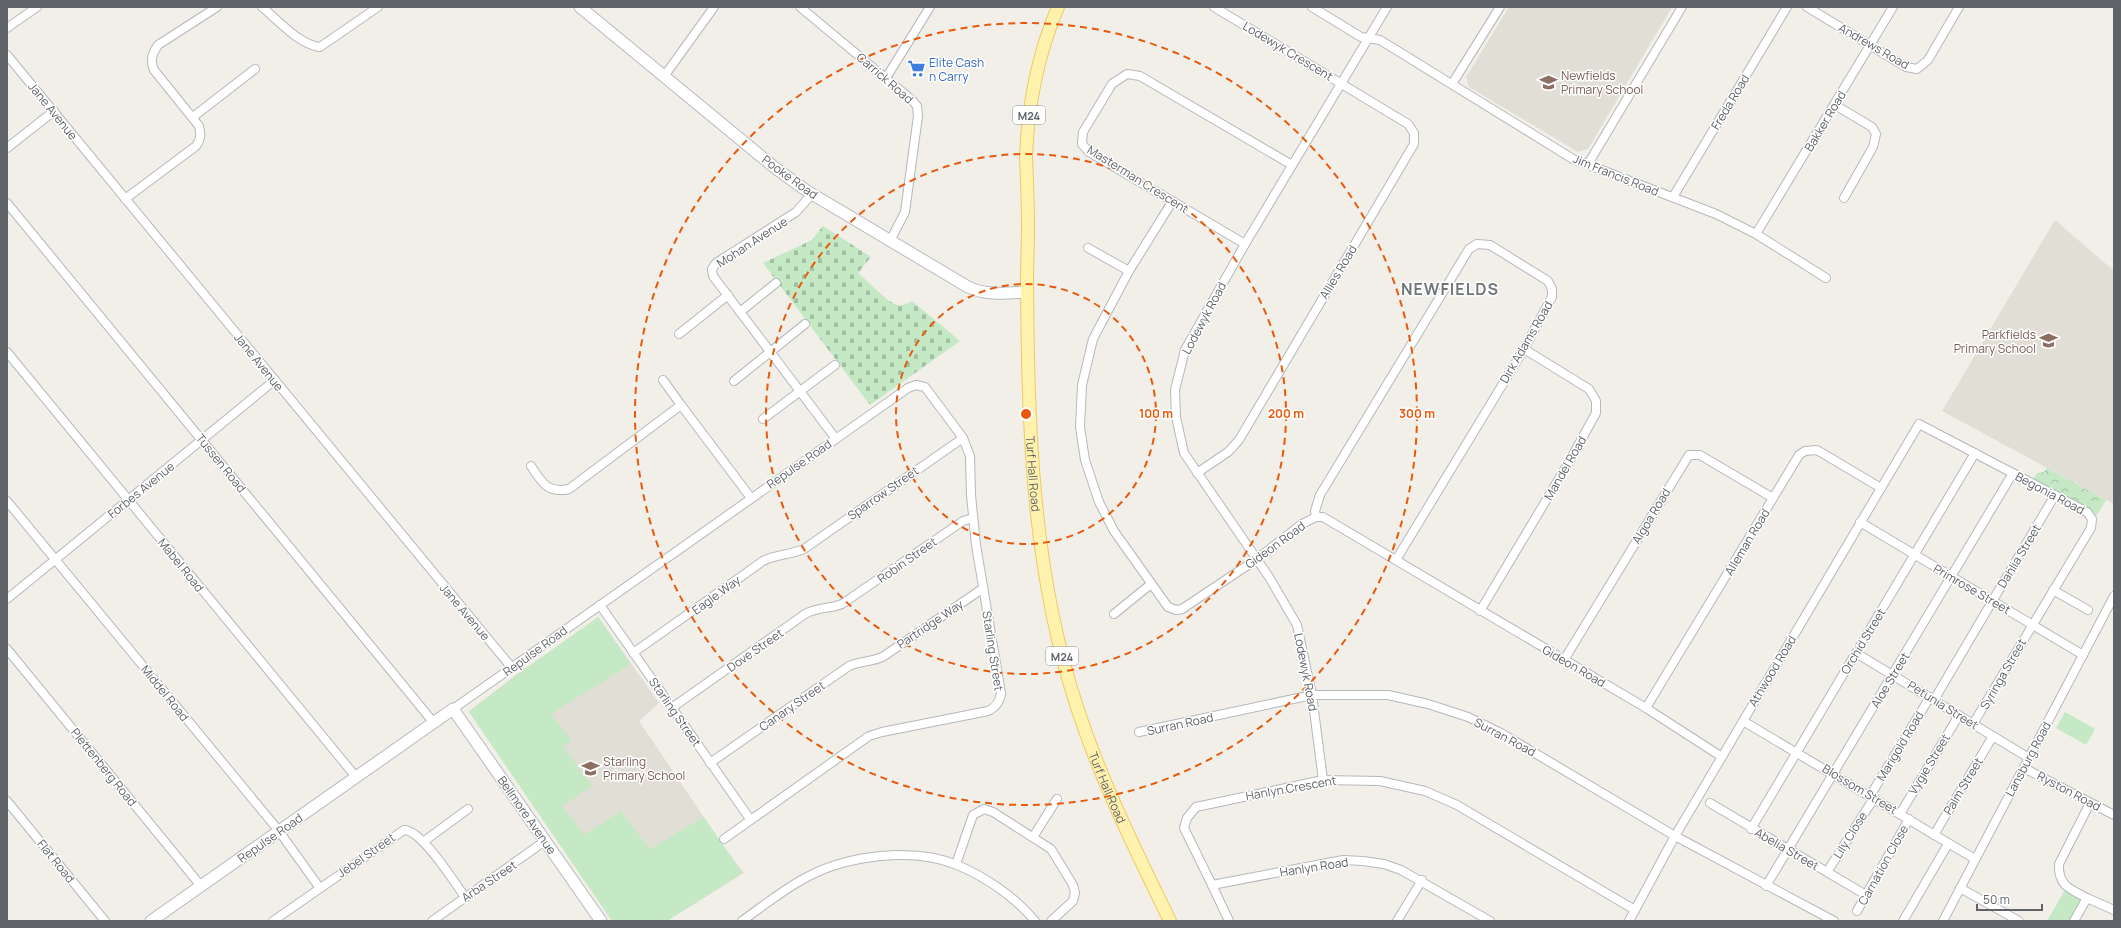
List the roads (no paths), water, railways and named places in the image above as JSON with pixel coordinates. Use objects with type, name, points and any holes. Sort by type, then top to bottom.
[{"type":"main road","name":"Turf Hall Road","points":[[1058,7],[1041,56],[1027,131],[1028,372],[1034,484],[1041,552],[1056,632],[1076,706],[1099,769],[1170,921]]},
{"type":"street","points":[[7,28],[37,7]]},
{"type":"street","points":[[125,199],[196,146],[202,135],[199,126],[193,117],[154,70],[151,63],[152,54],[158,46],[217,7]]},
{"type":"street","points":[[262,7],[302,40],[311,46],[320,47],[327,44],[378,7]]},
{"type":"street","name":"Pooke Road","points":[[580,7],[665,75],[778,170],[812,194],[977,291],[994,294],[1027,292]]},
{"type":"street","points":[[665,75],[714,7]]},
{"type":"street","name":"Carrick Road","points":[[800,7],[886,78],[917,106],[918,116],[905,212],[890,241]]},
{"type":"street","points":[[886,78],[930,7]]},
{"type":"street","name":"Lodewyk Crescent","points":[[1214,7],[1342,83]]},
{"type":"street","points":[[1312,7],[1359,36],[1369,37]]},
{"type":"street","name":"Lodewyk Road","points":[[1323,780],[1312,695],[1297,625],[1257,559],[1184,453],[1176,417],[1175,390],[1185,350],[1245,244],[1388,7]]},
{"type":"street","points":[[1452,84],[1500,7]]},
{"type":"street","points":[[1588,164],[1682,7]]},
{"type":"street","name":"Freda Road","points":[[1673,197],[1787,7]]},
{"type":"street","name":"Andrews Road","points":[[1807,7],[1906,67],[1917,69],[1928,60],[1959,7]]},
{"type":"street","name":"Bakker Road","points":[[1756,234],[1893,7]]},
{"type":"street","name":"Jim Francis Road","points":[[1369,37],[1380,40],[1573,158],[1716,214],[1756,234],[1826,278]]},
{"type":"street","name":"Jane Avenue","points":[[7,55],[512,668]]},
{"type":"street","points":[[193,117],[255,69]]},
{"type":"street","name":"Masterman Crescent","points":[[1245,244],[1089,152],[1082,144],[1084,132],[1112,84],[1127,74],[1140,76],[1292,166]]},
{"type":"street","name":"Allies Road","points":[[1197,473],[1228,452],[1239,440],[1414,144],[1414,133],[1408,124],[1342,83]]},
{"type":"street","points":[[1835,105],[1868,125],[1876,134],[1873,147],[1844,198]]},
{"type":"street","points":[[7,148],[54,111]]},
{"type":"street","name":"Mohan Avenue","points":[[812,194],[796,212],[713,266],[713,276],[836,439]]},
{"type":"street","name":"Gideon Road","points":[[1172,202],[1129,271],[1093,339],[1082,385],[1080,428],[1085,460],[1099,502],[1114,532],[1168,607],[1176,610],[1182,609],[1257,559],[1302,524],[1316,516],[1331,521],[1480,611],[1646,708],[1722,757]]},
{"type":"street","name":"Tussen Road","points":[[7,203],[434,722]]},
{"type":"street","name":"Dirk Adams Road","points":[[1316,516],[1314,511],[1320,495],[1469,249],[1478,244],[1490,245],[1548,281],[1552,297],[1524,349],[1396,560]]},
{"type":"street","points":[[1088,248],[1129,271]]},
{"type":"street","points":[[740,312],[776,283]]},
{"type":"street","points":[[679,334],[728,295]]},
{"type":"street","points":[[734,381],[805,324]]},
{"type":"street","name":"Mandel Road","points":[[1480,611],[1596,413],[1596,400],[1589,389],[1524,349]]},
{"type":"street","name":"Mabel Road","points":[[7,352],[356,777]]},
{"type":"street","points":[[763,419],[835,365]]},
{"type":"street","name":"Forbes Avenue","points":[[7,599],[274,380]]},
{"type":"street","points":[[663,380],[751,498]]},
{"type":"street","name":"Repulse Road","points":[[150,921],[512,668],[908,388],[920,385]]},
{"type":"street","name":"Starling Street","points":[[724,838],[869,736],[988,710],[994,707],[999,700],[1001,693],[982,589],[972,518],[970,456],[963,438],[927,388],[920,385]]},
{"type":"street","points":[[530,466],[550,490],[560,491],[569,489],[681,405]]},
{"type":"street","name":"Begonia Road","points":[[1919,424],[2090,514],[2093,522],[2032,624]]},
{"type":"street","name":"Athwood Road","points":[[1629,921],[1675,836],[1919,424]]},
{"type":"street","name":"Sparrow Street","points":[[804,549],[963,438]]},
{"type":"street","name":"Alleman Road","points":[[1646,708],[1799,455],[1806,451],[1817,450],[1881,488]]},
{"type":"street","name":"Orchid Street","points":[[1751,829],[1975,453]]},
{"type":"street","name":"Algoa Road","points":[[1564,660],[1689,455],[1700,455],[1773,498]]},
{"type":"street","name":"Aloe Street","points":[[1766,886],[2013,473]]},
{"type":"street","name":"Dahlia Street","points":[[1932,698],[2055,495]]},
{"type":"street","name":"Middel Road","points":[[7,501],[279,831],[319,887]]},
{"type":"street","name":"Robin Street","points":[[842,604],[964,521],[972,518]]},
{"type":"street","name":"Primrose Street","points":[[1860,522],[2083,655]]},
{"type":"street","name":"Eagle Way","points":[[633,653],[763,561],[774,556],[792,554],[804,549]]},
{"type":"street","points":[[1114,614],[1151,584]]},
{"type":"street","name":"Partridge Way","points":[[877,660],[982,589]]},
{"type":"street","points":[[2053,590],[2088,610]]},
{"type":"street","name":"Lansburg Road","points":[[1943,921],[2114,596]]},
{"type":"street","name":"Dove Street","points":[[673,708],[805,614],[819,608],[834,607],[842,604]]},
{"type":"street","name":"Starling Street","points":[[600,605],[750,819]]},
{"type":"street","name":"Syringa Street","points":[[1973,724],[2032,624]]},
{"type":"street","name":"Plettenberg Road","points":[[7,649],[201,886]]},
{"type":"street","name":"Petunia Street","points":[[1856,653],[2029,758]]},
{"type":"street","name":"Canary Street","points":[[710,763],[849,666],[877,660]]},
{"type":"street","name":"Surran Road","points":[[1139,732],[1312,695],[1388,695],[1428,704],[1468,717],[1501,733],[1675,836],[1834,921]]},
{"type":"street","name":"Marigold Road","points":[[1872,797],[1932,698]]},
{"type":"street","name":"Bellmore Avenue","points":[[453,709],[601,921]]},
{"type":"street","name":"Vygie Street","points":[[1900,814],[1959,715]]},
{"type":"street","name":"Blossom Street","points":[[1743,721],[1834,773],[1948,844],[1975,859]]},
{"type":"street","name":"Palm Street","points":[[1934,835],[1993,736]]},
{"type":"street","name":"Ryston Road","points":[[2024,768],[2114,815]]},
{"type":"street","name":"Hanlyn Crescent","points":[[1212,885],[1184,828],[1187,818],[1196,807],[1323,780],[1380,781],[1425,791],[1457,805],[1635,910]]},
{"type":"street","name":"Lily Close","points":[[1827,872],[1872,797]]},
{"type":"street","points":[[1033,837],[1057,799]]},
{"type":"street","name":"Flat Road","points":[[7,801],[105,921]]},
{"type":"street","name":"Abelia Street","points":[[1710,803],[1751,829],[1866,895]]},
{"type":"street","points":[[2090,803],[2059,864],[2059,874],[2067,887],[2114,910]]},
{"type":"street","points":[[423,842],[468,809]]},
{"type":"street","points":[[956,864],[969,821],[973,815],[979,810],[993,812],[1051,849],[1074,889],[1073,901],[1051,921]]},
{"type":"street","name":"Carnation Close","points":[[1857,911],[1909,819]]},
{"type":"street","name":"Jebel Street","points":[[273,921],[319,887],[401,831],[410,831],[423,842],[465,897]]},
{"type":"street","name":"Arba Street","points":[[432,921],[545,841]]},
{"type":"street","points":[[1903,921],[1948,844]]},
{"type":"street","points":[[742,921],[807,877],[844,862],[893,855],[919,857],[956,864],[979,876],[1008,895],[1035,921]]},
{"type":"street","name":"Hanlyn Road","points":[[1212,885],[1343,860],[1384,864],[1402,870],[1422,880],[1490,921]]},
{"type":"street","points":[[1397,921],[1422,880]]},
{"type":"street","points":[[1212,885],[1229,921]]},
{"type":"street","points":[[1960,888],[2019,921]]},
{"type":"street","points":[[2074,921],[2088,898]]},
{"type":"place","name":"Elite Cash n Carry","points":[[916,69]]},
{"type":"place","name":"Newfields Primary School","points":[[1548,82]]},
{"type":"place","name":"Parkfields Primary School","points":[[2049,341]]},
{"type":"place","name":"Starling Primary School","points":[[590,768]]},
{"type":"district","name":"NEWFIELDS","points":[[1450,289]]}]
